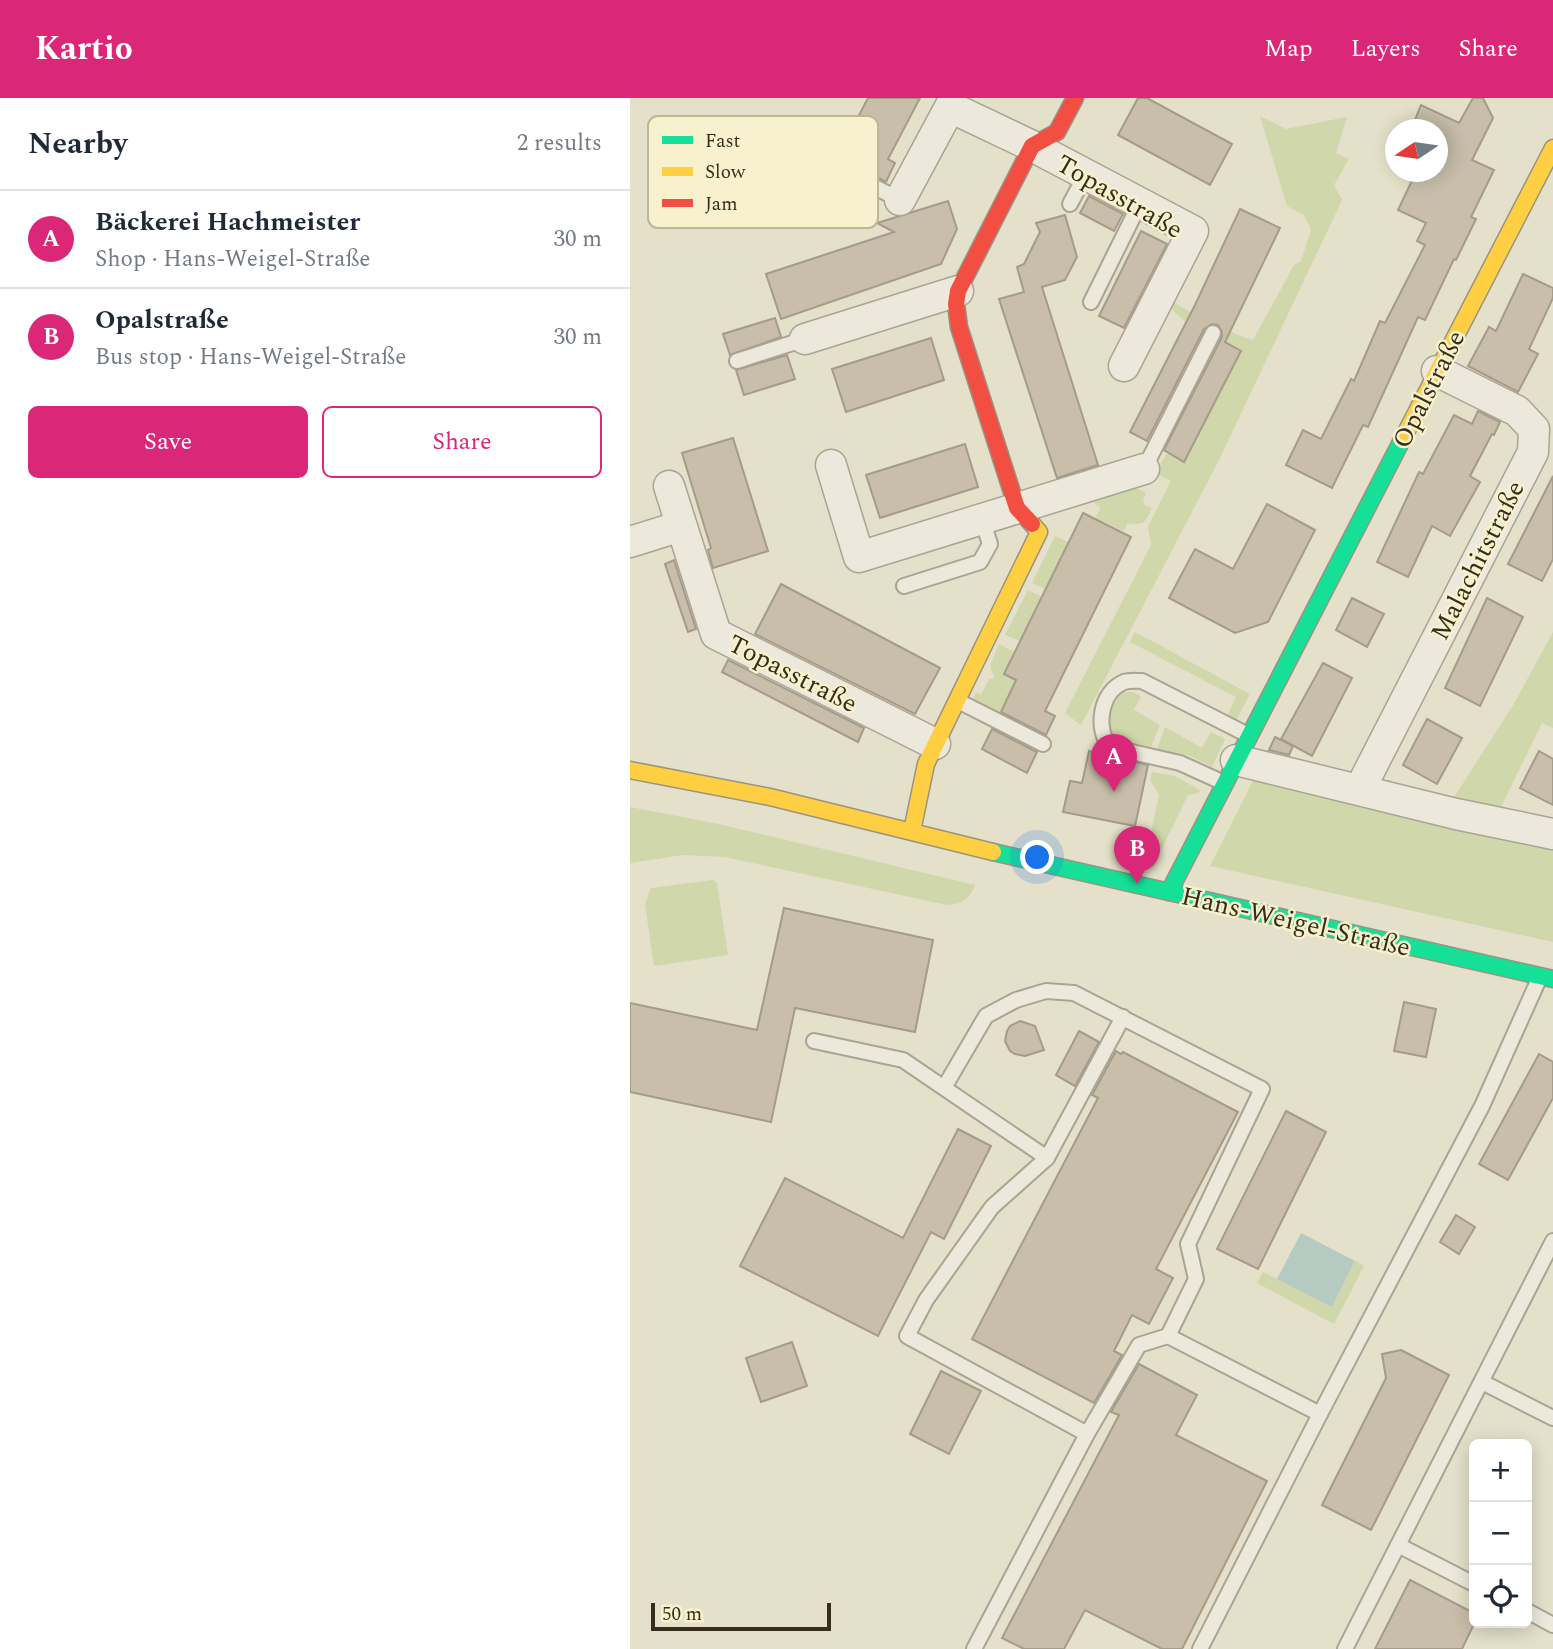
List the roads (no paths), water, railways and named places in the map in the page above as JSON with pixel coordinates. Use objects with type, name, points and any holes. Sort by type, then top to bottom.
[{"type":"street","name":"Topasstraße","points":[[912,831],[926,764],[1039,532],[1017,508],[959,327],[956,304],[958,291],[1032,146],[1057,132],[1075,98]]},
{"type":"street","name":"Topasstraße","points":[[901,200],[950,107],[1032,146],[1193,231],[1124,366]]},
{"type":"street","name":"Opalstraße","points":[[1169,892],[1553,148]]},
{"type":"street","points":[[805,339],[958,291]]},
{"type":"street","name":"Malachitstraße","points":[[1360,789],[1533,452],[1534,429],[1517,411],[1437,371]]},
{"type":"street","points":[[831,465],[859,557],[1144,469]]},
{"type":"street","name":"Topasstraße","points":[[669,486],[716,634],[935,744]]},
{"type":"street","points":[[630,542],[681,526]]},
{"type":"street","points":[[1236,760],[1456,814],[1553,834]]},
{"type":"street","name":"Hans-Weigel-Straße","points":[[630,770],[683,778],[1001,854],[1547,978]]},
{"type":"lane","points":[[1070,204],[1086,174]]},
{"type":"lane","points":[[878,188],[901,200]]},
{"type":"lane","points":[[1091,302],[1140,203]]},
{"type":"lane","points":[[1144,469],[1213,333]]},
{"type":"lane","points":[[737,361],[805,339]]},
{"type":"lane","points":[[904,586],[980,562],[990,544],[982,519]]},
{"type":"lane","points":[[1127,681],[1142,681],[1236,760],[1180,763],[1110,747],[1104,740],[1101,726],[1104,704],[1116,687],[1127,681]]},
{"type":"lane","points":[[957,700],[1043,744]]},
{"type":"lane","points":[[1200,1649],[1547,978]]},
{"type":"lane","points":[[944,1086],[986,1016],[1016,1000],[1046,991],[1074,993],[1262,1089],[1188,1244],[1196,1279],[1168,1336]]},
{"type":"lane","points":[[1087,1434],[907,1336],[926,1300],[992,1207],[1047,1157],[1123,1017]]},
{"type":"lane","points":[[814,1041],[903,1060],[1047,1157]]},
{"type":"lane","points":[[1345,1649],[1553,1241]]},
{"type":"lane","points":[[974,1649],[1087,1434],[1139,1345],[1168,1336],[1320,1414]]},
{"type":"lane","points":[[1482,1382],[1553,1419]]},
{"type":"lane","points":[[1398,1545],[1469,1581]]},
{"type":"lane","points":[[1532,1614],[1553,1625]]},
{"type":"place","name":"Bäckerei Hachmeister","points":[[1114,792]]},
{"type":"place","name":"Opalstraße","points":[[1137,884]]}]
